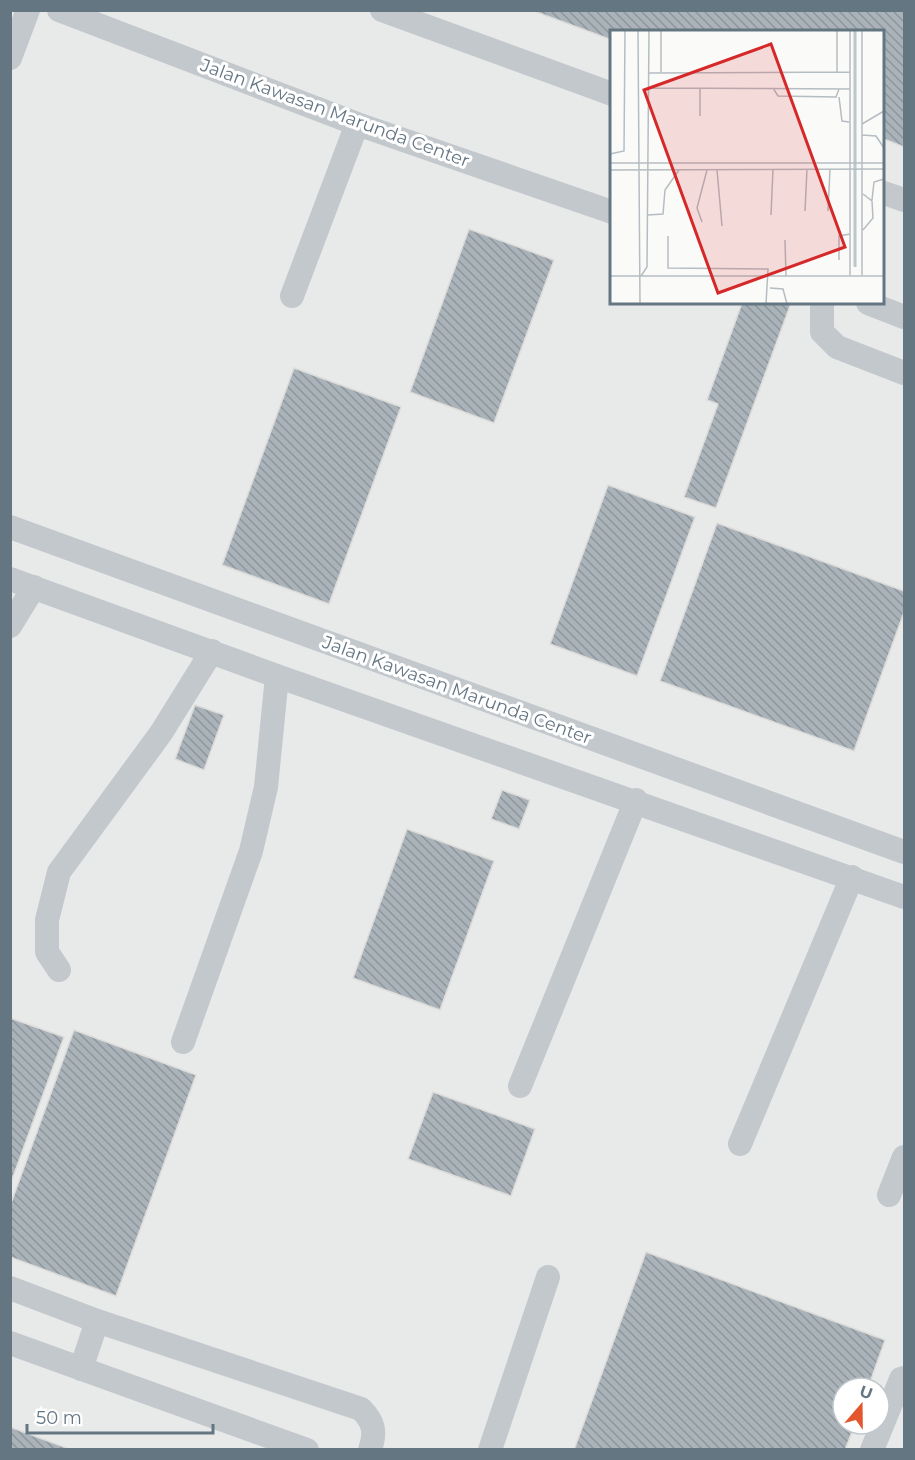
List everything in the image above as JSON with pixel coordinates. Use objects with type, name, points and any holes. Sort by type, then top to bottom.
[{"type":"lane","points":[[10,58],[28,10]]},
{"type":"lane","name":"Jalan Kawasan Marunda Center","points":[[58,10],[357,124],[610,211]]},
{"type":"lane","points":[[382,10],[610,93]]},
{"type":"lane","points":[[292,296],[357,124]]},
{"type":"lane","points":[[885,193],[904,201]]},
{"type":"lane","points":[[822,304],[822,332],[837,347],[904,373]]},
{"type":"lane","points":[[871,304],[904,317]]},
{"type":"lane","name":"Jalan Kawasan Marunda Center","points":[[10,527],[904,852]]},
{"type":"lane","points":[[10,579],[277,676],[636,800],[904,897]]},
{"type":"lane","points":[[10,626],[34,587]]},
{"type":"lane","points":[[59,970],[47,952],[47,920],[59,872],[161,733],[212,651]]},
{"type":"lane","points":[[183,1042],[251,851],[266,787],[277,676]]},
{"type":"lane","points":[[520,1086],[636,800]]},
{"type":"lane","points":[[740,1144],[852,877]]},
{"type":"lane","points":[[889,1196],[904,1157]]},
{"type":"lane","points":[[490,1449],[548,1277]]},
{"type":"lane","points":[[10,1288],[97,1321],[361,1409],[372,1421],[374,1438],[370,1449]]},
{"type":"lane","points":[[81,1369],[97,1321]]},
{"type":"lane","points":[[10,1344],[307,1449]]},
{"type":"lane","points":[[872,1449],[891,1399],[901,1379],[904,1378]]},
{"type":"shaded area","points":[[11,11],[904,11],[904,1449],[11,1449]]},
{"type":"building","points":[[531,10],[904,10],[904,147],[885,139],[885,30],[610,30],[610,39]]},
{"type":"building","points":[[469,229],[554,260],[494,423],[410,392]]},
{"type":"building","points":[[742,304],[791,304],[716,508],[684,497],[718,404],[707,400]]},
{"type":"building","points":[[294,368],[401,407],[329,604],[222,565]]},
{"type":"building","points":[[608,485],[695,517],[637,676],[550,644]]},
{"type":"building","points":[[717,523],[904,591],[904,612],[854,751],[660,681]]},
{"type":"building","points":[[195,705],[224,715],[204,770],[175,759]]},
{"type":"building","points":[[502,790],[530,800],[519,829],[491,819]]},
{"type":"building","points":[[407,829],[494,861],[440,1010],[353,978]]},
{"type":"building","points":[[10,1018],[64,1037],[10,1185]]},
{"type":"building","points":[[74,1030],[196,1075],[116,1296],[10,1257],[10,1206]]},
{"type":"building","points":[[433,1092],[535,1129],[511,1196],[408,1159]]},
{"type":"building","points":[[646,1252],[885,1340],[872,1376],[831,1376],[831,1436],[850,1436],[845,1450],[574,1450]]},
{"type":"building","points":[[10,1427],[72,1450],[10,1450]]}]
